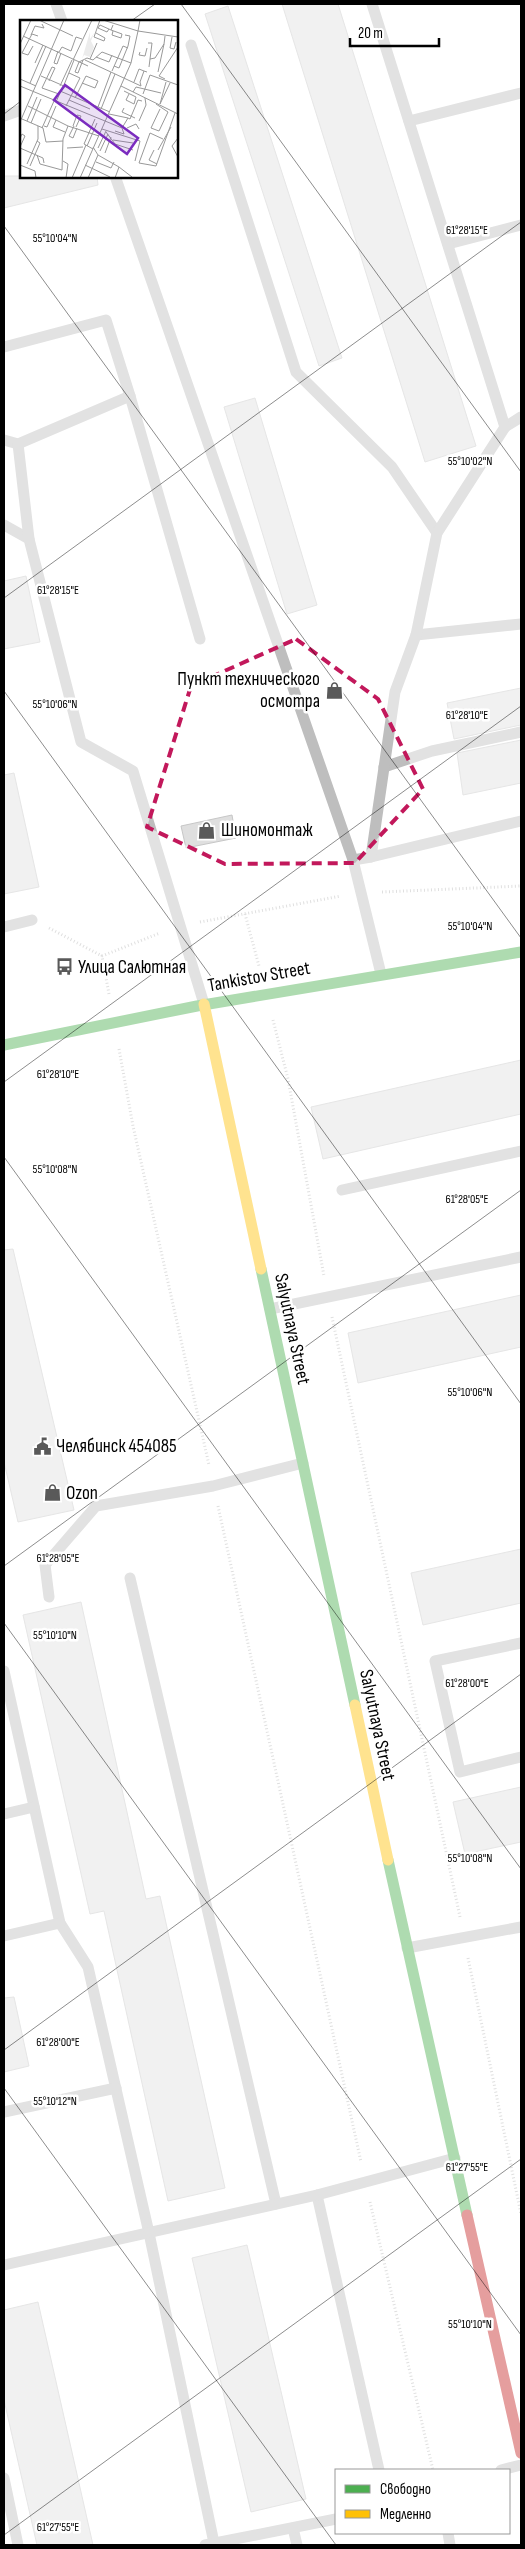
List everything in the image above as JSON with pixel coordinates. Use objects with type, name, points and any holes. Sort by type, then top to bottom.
[{"type":"street","name":"Tankistov Street","points":[[4,1045],[113,1020],[521,952]]},
{"type":"street","name":"Salyutnaya Street","points":[[204,1004],[407,1948],[521,2453]]},
{"type":"lane","points":[[56,4],[62,20]]},
{"type":"lane","points":[[372,4],[505,427]]},
{"type":"lane","points":[[191,45],[296,372],[392,467],[437,532]]},
{"type":"lane","points":[[409,121],[521,93]]},
{"type":"lane","points":[[4,116],[20,110]]},
{"type":"lane","points":[[116,178],[353,860],[381,974]]},
{"type":"lane","points":[[448,244],[521,225]]},
{"type":"lane","points":[[4,347],[106,320],[130,396],[200,639]]},
{"type":"lane","points":[[4,440],[18,444],[130,396]]},
{"type":"lane","points":[[371,857],[394,692],[416,635],[437,532],[505,427],[521,417]]},
{"type":"lane","points":[[18,444],[29,539],[80,742],[133,771],[204,1004]]},
{"type":"lane","points":[[4,525],[29,539]]},
{"type":"lane","points":[[416,635],[521,624]]},
{"type":"lane","points":[[384,766],[432,751],[521,732]]},
{"type":"lane","points":[[353,860],[521,821]]},
{"type":"lane","points":[[4,927],[32,920]]},
{"type":"lane","points":[[342,1190],[521,1151]]},
{"type":"lane","points":[[270,1309],[521,1257]]},
{"type":"lane","points":[[49,1597],[45,1565],[96,1506],[213,1486],[303,1463]]},
{"type":"lane","points":[[130,1578],[276,2204]]},
{"type":"lane","points":[[521,1643],[435,1661],[460,1772],[521,1757]]},
{"type":"lane","points":[[4,1671],[60,1923],[88,1967],[149,2233],[210,2544],[335,2520]]},
{"type":"lane","points":[[4,1814],[34,1807]]},
{"type":"lane","points":[[4,1936],[60,1923]]},
{"type":"lane","points":[[407,1948],[521,1927]]},
{"type":"lane","points":[[4,2112],[116,2088]]},
{"type":"lane","points":[[4,2266],[276,2204],[454,2158]]},
{"type":"lane","points":[[317,2194],[379,2469]]},
{"type":"lane","points":[[505,2469],[521,2465]]},
{"type":"lane","points":[[4,2478],[18,2545]]},
{"type":"lane","points":[[293,2528],[297,2545]]},
{"type":"path","points":[[32,920],[102,956],[180,926],[361,892],[521,886]]},
{"type":"path","points":[[245,914],[288,1079],[328,1297],[521,2214]]},
{"type":"path","points":[[102,956],[133,1126],[365,2182],[433,2469]]},
{"type":"highlighted area","points":[[296,639],[378,699],[423,789],[355,863],[225,864],[147,827],[191,686]]},
{"type":"building","points":[[282,4],[338,4],[476,446],[425,462]]},
{"type":"building","points":[[228,6],[342,358],[319,366],[205,14]]},
{"type":"building","points":[[4,176],[20,176],[20,178],[97,178],[98,185],[4,208]]},
{"type":"building","points":[[255,398],[317,605],[287,614],[224,407]]},
{"type":"building","points":[[26,576],[40,642],[4,649],[4,581]]},
{"type":"building","points":[[521,688],[521,725],[454,739],[447,703]]},
{"type":"building","points":[[521,740],[521,783],[463,795],[457,753]]},
{"type":"building","points":[[14,773],[39,887],[4,894],[4,775]]},
{"type":"building","points":[[232,815],[236,838],[186,848],[181,826]]},
{"type":"building","points":[[521,1060],[521,1114],[323,1159],[311,1107]]},
{"type":"building","points":[[13,1249],[74,1510],[18,1522],[4,1462],[4,1250]]},
{"type":"building","points":[[521,1295],[521,1347],[358,1383],[348,1333]]},
{"type":"building","points":[[521,1549],[521,1603],[423,1625],[411,1573]]},
{"type":"building","points":[[81,1602],[146,1899],[160,1896],[225,2188],[168,2201],[104,1911],[90,1914],[23,1615]]},
{"type":"building","points":[[521,1787],[521,1842],[465,1854],[453,1802]]},
{"type":"building","points":[[14,1997],[29,2066],[4,2072],[4,1998]]},
{"type":"building","points":[[247,2245],[306,2499],[251,2512],[192,2258]]},
{"type":"building","points":[[38,2302],[93,2545],[37,2545],[4,2400],[4,2310]]},
{"type":"traffic: fast","points":[[4,1045],[197,1006],[521,952]]},
{"type":"traffic: fast","points":[[261,1269],[355,1705]]},
{"type":"traffic: fast","points":[[388,1860],[467,2215]]},
{"type":"traffic: slow","points":[[204,1004],[261,1269]]},
{"type":"traffic: slow","points":[[355,1705],[388,1860]]},
{"type":"traffic: jam","points":[[467,2215],[521,2453]]},
{"type":"place","name":"Пункт технического осмотра","points":[[334,690]]},
{"type":"place","name":"Шиномонтаж","points":[[207,830]]},
{"type":"place","name":"Улица Салютная","points":[[64,967]]},
{"type":"place","name":"Челябинск 454085","points":[[42,1446]]},
{"type":"place","name":"Ozon","points":[[52,1493]]}]
